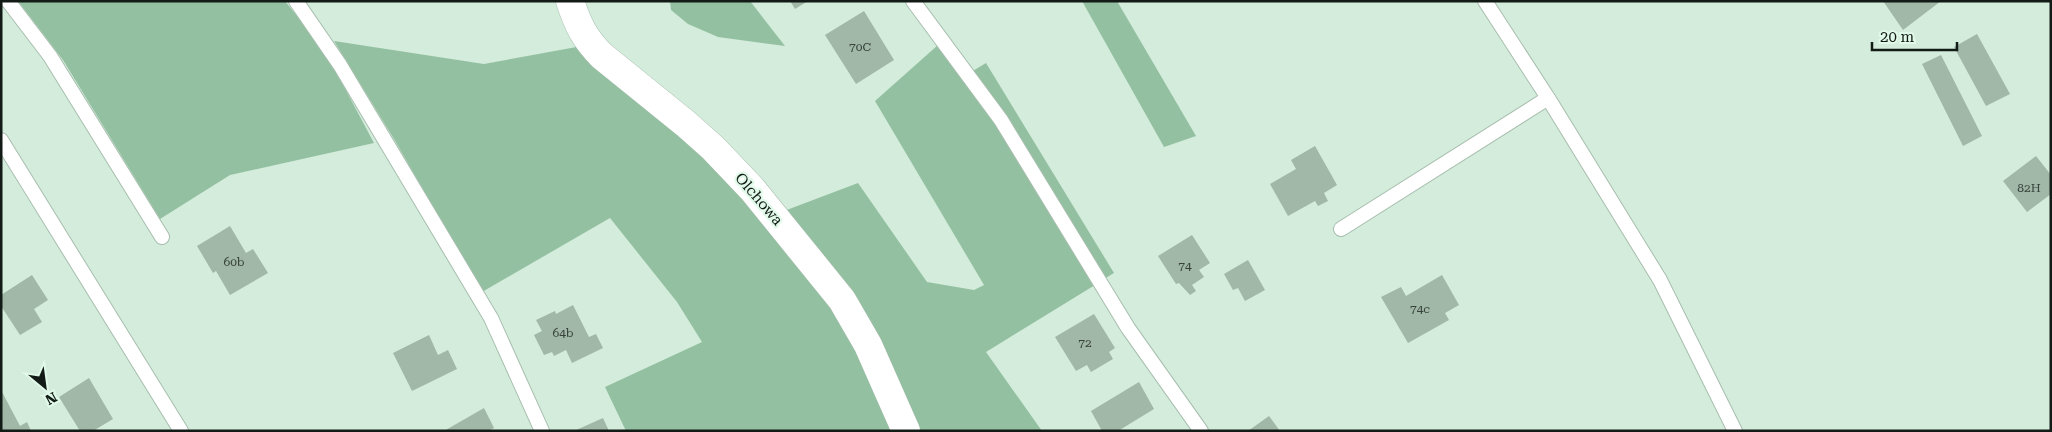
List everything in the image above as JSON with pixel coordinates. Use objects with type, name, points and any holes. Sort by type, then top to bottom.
[{"type":"street","name":"Olchowa","points":[[570,1],[578,26],[588,42],[602,56],[713,148],[752,189],[842,300],[868,345],[906,431]]},
{"type":"lane","points":[[8,1],[50,56],[162,237]]},
{"type":"lane","points":[[296,1],[340,65],[491,318],[542,431]]},
{"type":"lane","points":[[913,1],[1001,120],[1128,328],[1200,431]]},
{"type":"lane","points":[[1485,1],[1548,98],[1660,280],[1735,431]]},
{"type":"lane","points":[[1341,229],[1548,98]]},
{"type":"lane","points":[[1,140],[182,431]]},
{"type":"green space","points":[[18,1],[285,1],[325,51],[374,143],[230,175],[160,219],[63,60]]},
{"type":"green space","points":[[670,1],[750,1],[785,46],[718,37],[688,24],[671,10]]},
{"type":"green space","points":[[1082,1],[1117,1],[1196,136],[1164,147]]},
{"type":"green space","points":[[334,41],[484,64],[582,46],[784,211],[858,183],[927,282],[974,290],[984,285],[875,101],[938,45],[998,123],[1095,285],[986,352],[1042,431],[626,431],[605,387],[702,342],[677,302],[610,218],[482,292],[394,139]]},
{"type":"green space","points":[[986,63],[1114,273],[1104,279],[971,72]]},
{"type":"building","points":[[790,1],[808,1],[795,9]]},
{"type":"building","points":[[1883,1],[1941,1],[1903,30]]},
{"type":"building","points":[[864,11],[894,60],[856,84],[825,35]]},
{"type":"building","points":[[1977,34],[2010,94],[1986,106],[1954,47]]},
{"type":"building","points":[[1941,55],[1982,136],[1963,146],[1922,64]]},
{"type":"building","points":[[1315,146],[1337,185],[1324,193],[1328,201],[1318,206],[1315,201],[1288,216],[1270,184],[1296,169],[1291,160]]},
{"type":"building","points":[[2036,156],[2051,175],[2051,194],[2027,212],[2003,181]]},
{"type":"building","points":[[230,226],[246,253],[253,249],[268,273],[230,295],[216,271],[213,273],[197,246]]},
{"type":"building","points":[[1192,235],[1210,263],[1199,270],[1204,277],[1192,285],[1196,291],[1190,295],[1179,283],[1176,284],[1158,256]]},
{"type":"building","points":[[1248,260],[1265,290],[1245,301],[1238,288],[1233,290],[1224,274]]},
{"type":"building","points":[[32,275],[48,300],[34,309],[42,322],[20,335],[1,306],[1,295]]},
{"type":"building","points":[[1442,275],[1459,305],[1445,313],[1449,320],[1408,343],[1381,297],[1401,287],[1406,296]]},
{"type":"building","points":[[573,305],[589,337],[596,334],[603,348],[572,363],[566,350],[554,356],[552,352],[544,355],[534,335],[542,331],[536,320],[555,311],[556,314]]},
{"type":"building","points":[[1094,314],[1115,348],[1109,352],[1113,359],[1091,372],[1087,365],[1076,371],[1055,337]]},
{"type":"building","points":[[429,335],[438,355],[448,350],[457,369],[412,391],[393,353]]},
{"type":"building","points":[[89,378],[113,419],[93,431],[80,431],[59,397]]},
{"type":"building","points":[[1139,382],[1154,409],[1118,431],[1102,431],[1091,411]]},
{"type":"building","points":[[1,390],[20,426],[27,422],[31,431],[1,431]]},
{"type":"building","points":[[484,408],[494,428],[488,431],[444,431]]},
{"type":"building","points":[[1269,416],[1280,431],[1248,431]]},
{"type":"building","points":[[603,418],[609,431],[574,431]]}]
